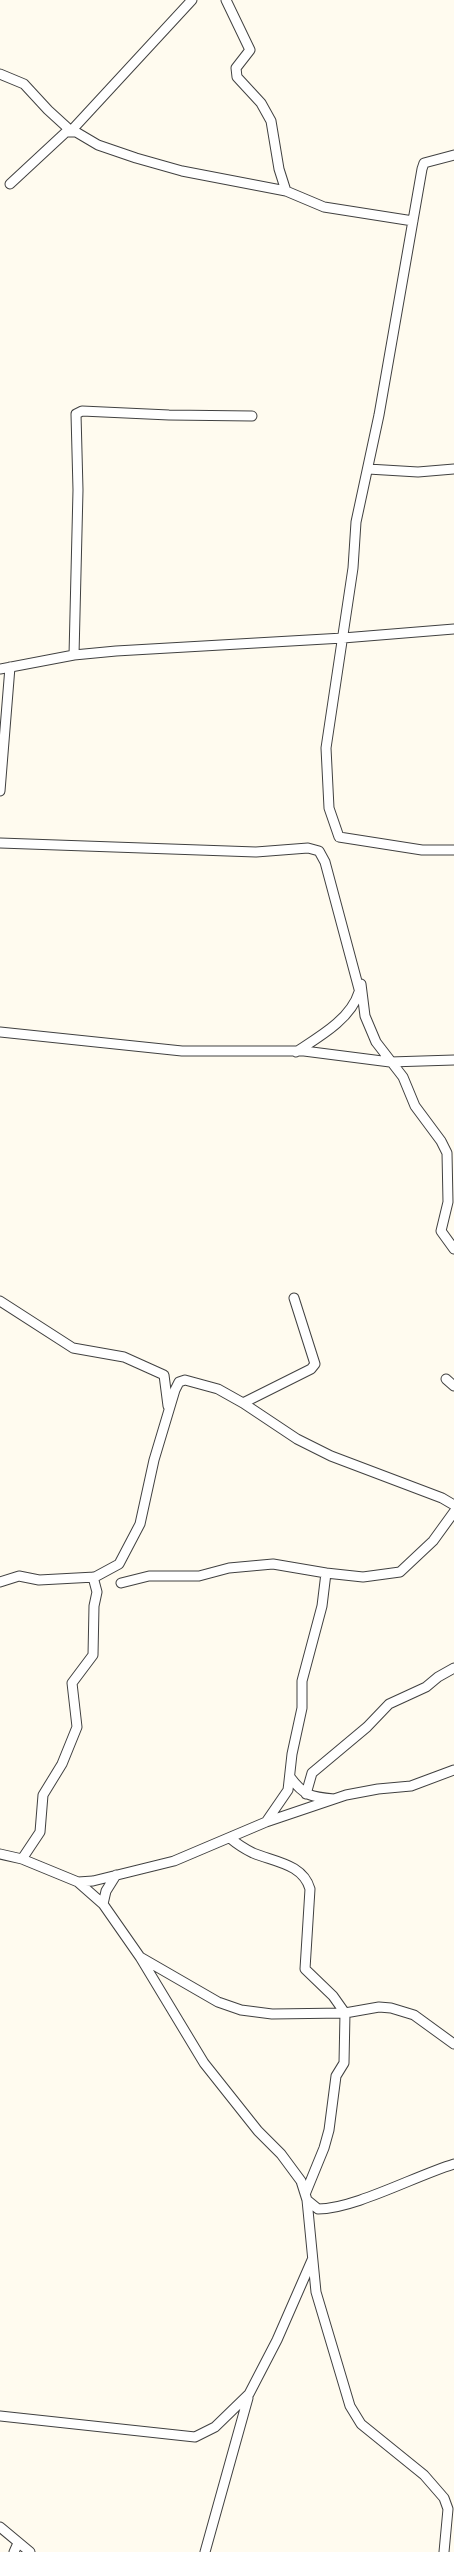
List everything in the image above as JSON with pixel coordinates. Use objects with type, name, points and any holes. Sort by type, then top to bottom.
[{"type":"street","points":[[10,184],[66,132],[71,131],[192,0]]},
{"type":"street","points":[[226,0],[250,50],[236,68],[237,77],[261,103],[271,121],[279,169],[286,191]]},
{"type":"street","points":[[0,74],[24,84],[71,131],[98,146],[182,171],[286,191],[324,207],[413,221]]},
{"type":"street","points":[[454,155],[424,163],[422,169],[368,469],[356,522],[353,568],[326,748],[329,808],[339,837],[422,850],[454,850]]},
{"type":"street","points":[[432,161],[454,161]]},
{"type":"street","points":[[74,655],[78,490],[76,414],[82,410],[169,415],[252,416]]},
{"type":"street","points":[[368,469],[404,472],[454,469]]},
{"type":"street","points":[[0,669],[74,655],[126,650],[343,638],[454,629]]},
{"type":"street","points":[[0,791],[10,667]]},
{"type":"street","points":[[0,843],[256,852],[308,848],[319,851],[325,862],[359,989]]},
{"type":"street","points":[[296,1052],[347,1014],[356,1002],[361,981],[365,1016],[376,1042],[403,1077],[415,1106],[441,1141],[447,1153],[448,1202],[441,1231],[454,1249]]},
{"type":"street","points":[[0,1032],[182,1052],[319,1052],[390,1062],[454,1060]]},
{"type":"street","points":[[243,1403],[312,1369],[315,1364],[294,1298]]},
{"type":"street","points":[[0,1301],[73,1348],[124,1357],[164,1375],[169,1411]]},
{"type":"street","points":[[446,1378],[454,1386]]},
{"type":"street","points":[[0,1582],[19,1576],[39,1580],[93,1577],[119,1564],[138,1530],[154,1460],[177,1384],[184,1380],[218,1389],[243,1403],[297,1439],[331,1456],[446,1500],[454,1505]]},
{"type":"street","points":[[121,1583],[150,1576],[199,1576],[229,1568],[273,1564],[363,1577],[400,1572],[433,1541],[454,1512]]},
{"type":"street","points":[[266,1822],[286,1794],[302,1708],[302,1681],[321,1613],[326,1573]]},
{"type":"street","points":[[22,1859],[40,1832],[43,1795],[62,1764],[77,1727],[72,1683],[92,1655],[95,1625],[94,1606],[97,1592],[93,1577]]},
{"type":"street","points":[[306,1794],[312,1773],[367,1727],[389,1704],[426,1687],[438,1677],[454,1668]]},
{"type":"street","points":[[78,1882],[174,1861],[266,1822],[296,1814],[336,1799],[378,1789],[410,1786],[454,1770]]},
{"type":"street","points":[[290,1777],[300,1791],[306,1794],[336,1799]]},
{"type":"street","points":[[230,1838],[253,1852],[291,1867],[305,1877],[310,1890],[305,1969],[333,1996],[344,2013],[344,2059],[336,2076],[329,2130],[306,2196],[316,2292],[350,2406],[361,2424],[424,2475],[444,2498],[448,2509],[444,2552]]},
{"type":"street","points":[[0,1854],[22,1859],[78,1882],[103,1904],[140,1957],[204,2063],[258,2131],[293,2169],[306,2196],[318,2209],[369,2197],[454,2164]]},
{"type":"street","points":[[103,1904],[106,1891],[116,1875]]},
{"type":"street","points":[[140,1957],[170,1976],[229,2007],[272,2014],[344,2013],[379,2007],[401,2010],[432,2027],[454,2044]]},
{"type":"street","points":[[205,2552],[249,2394],[277,2340],[313,2257]]},
{"type":"street","points":[[0,2416],[195,2437],[215,2427],[249,2394]]},
{"type":"street","points":[[0,2528],[30,2552]]},
{"type":"street","points":[[14,2552],[18,2542]]}]
